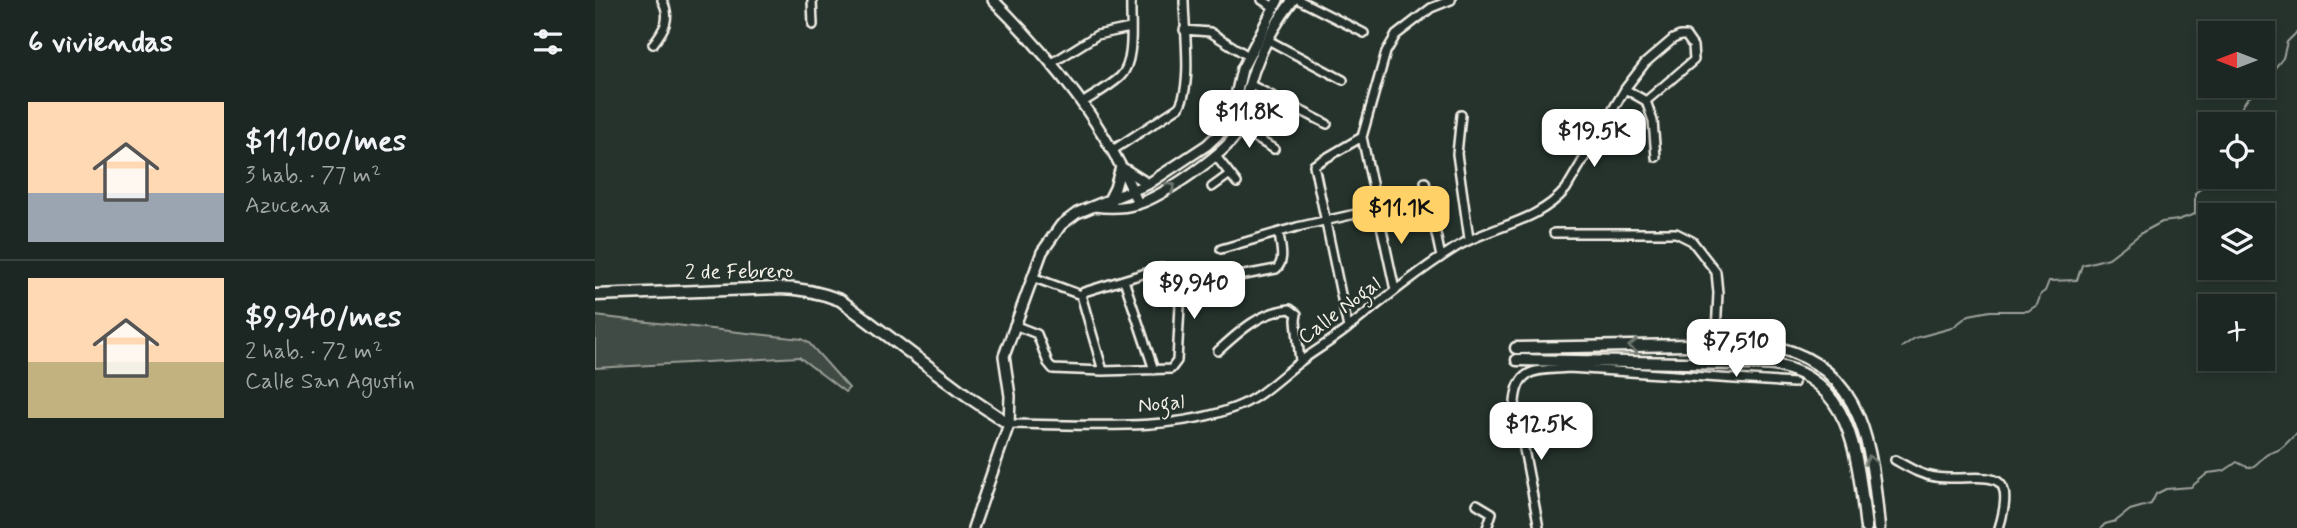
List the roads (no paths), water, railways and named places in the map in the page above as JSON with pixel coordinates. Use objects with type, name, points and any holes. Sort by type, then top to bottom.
[{"type":"main road","name":"2 de Febrero","points":[[595,295],[778,288],[820,292],[840,300],[1009,424]]},
{"type":"main road","points":[[1516,348],[1746,344],[1780,349],[1814,364],[1833,378],[1850,398],[1866,438],[1875,483],[1879,528]]},
{"type":"main road","points":[[1517,360],[1776,365],[1797,372],[1823,387],[1842,414],[1852,440],[1866,528]]},
{"type":"street","points":[[653,44],[666,25],[667,15],[662,0]]},
{"type":"street","points":[[812,0],[813,25]]},
{"type":"street","points":[[993,0],[1052,63],[1082,103],[1113,150],[1138,204]]},
{"type":"street","points":[[1082,103],[1120,77],[1127,69],[1130,58],[1131,0]]},
{"type":"street","points":[[1113,150],[1178,107],[1185,98],[1187,80],[1184,0]]},
{"type":"street","points":[[1108,204],[1148,184],[1218,136],[1231,118],[1233,102],[1248,56],[1276,3],[1262,0]]},
{"type":"street","points":[[973,528],[1009,424],[1010,396],[1004,356],[1032,277],[1050,237],[1061,225],[1091,206],[1138,204],[1163,192],[1215,155],[1235,136],[1249,84],[1268,40],[1293,0]]},
{"type":"street","points":[[1299,0],[1364,33]]},
{"type":"street","points":[[1395,290],[1362,137],[1386,52],[1396,35],[1431,8],[1451,0]]},
{"type":"street","points":[[1052,63],[1097,35],[1130,28]]},
{"type":"street","points":[[1184,30],[1210,32],[1248,56]]},
{"type":"street","name":"Calle Nogal","points":[[1300,362],[1395,290],[1469,239],[1510,226],[1556,201],[1566,190],[1597,140],[1625,89],[1651,57],[1680,36],[1686,36],[1690,41],[1694,60],[1646,101]]},
{"type":"street","points":[[1268,40],[1343,80]]},
{"type":"street","points":[[1249,84],[1327,124]]},
{"type":"street","points":[[1625,89],[1646,101],[1653,121],[1656,157]]},
{"type":"street","points":[[1233,102],[1245,105]]},
{"type":"street","points":[[1461,115],[1457,155],[1469,239]]},
{"type":"street","points":[[1239,128],[1274,149]]},
{"type":"street","points":[[1348,328],[1314,165],[1362,137]]},
{"type":"street","points":[[1215,155],[1237,183]]},
{"type":"street","points":[[1121,167],[1148,184]]},
{"type":"street","points":[[1108,204],[1121,167]]},
{"type":"street","points":[[1212,187],[1230,174]]},
{"type":"street","points":[[1425,182],[1441,257]]},
{"type":"street","points":[[1221,249],[1326,220],[1378,209]]},
{"type":"street","points":[[1239,276],[1276,269],[1282,260],[1279,233]]},
{"type":"street","points":[[1554,233],[1677,233],[1687,237],[1712,265],[1717,279],[1718,364]]},
{"type":"street","points":[[1014,325],[1037,334],[1053,369],[1171,369],[1177,361],[1180,306],[1169,268],[1081,295]]},
{"type":"street","points":[[1032,277],[1081,295]]},
{"type":"street","points":[[1124,280],[1154,370]]},
{"type":"street","points":[[1081,295],[1103,371]]},
{"type":"street","points":[[1218,351],[1245,327],[1268,313],[1290,309],[1297,314],[1300,362]]},
{"type":"street","points":[[1516,348],[1514,355],[1517,360]]},
{"type":"street","name":"Nogal","points":[[1009,424],[1129,424],[1200,417],[1235,408],[1246,402],[1300,362]]},
{"type":"street","points":[[1539,528],[1515,402],[1516,386],[1524,375],[1532,371],[1569,368],[1794,383]]},
{"type":"street","points":[[1895,460],[1915,472],[1934,477],[1977,477],[1998,481],[2005,487],[2006,496],[1999,528]]},
{"type":"street","points":[[1477,504],[1500,518]]},
{"type":"street","points":[[1487,528],[1492,513]]},
{"type":"waterway","points":[[2275,68],[2283,58],[2287,42],[2297,32]]},
{"type":"waterway","points":[[2239,112],[2248,98]]},
{"type":"waterway","points":[[1902,347],[1915,338],[1952,328],[1969,315],[1990,311],[2028,311],[2037,305],[2049,281],[2077,280],[2082,265],[2109,258],[2143,232],[2162,222],[2195,214],[2195,193],[2200,189]]},
{"type":"waterway","points":[[2101,528],[2130,510],[2151,504],[2156,494],[2166,489],[2191,487],[2208,473],[2224,471],[2237,462],[2247,467],[2253,466],[2280,449],[2297,434]]}]
